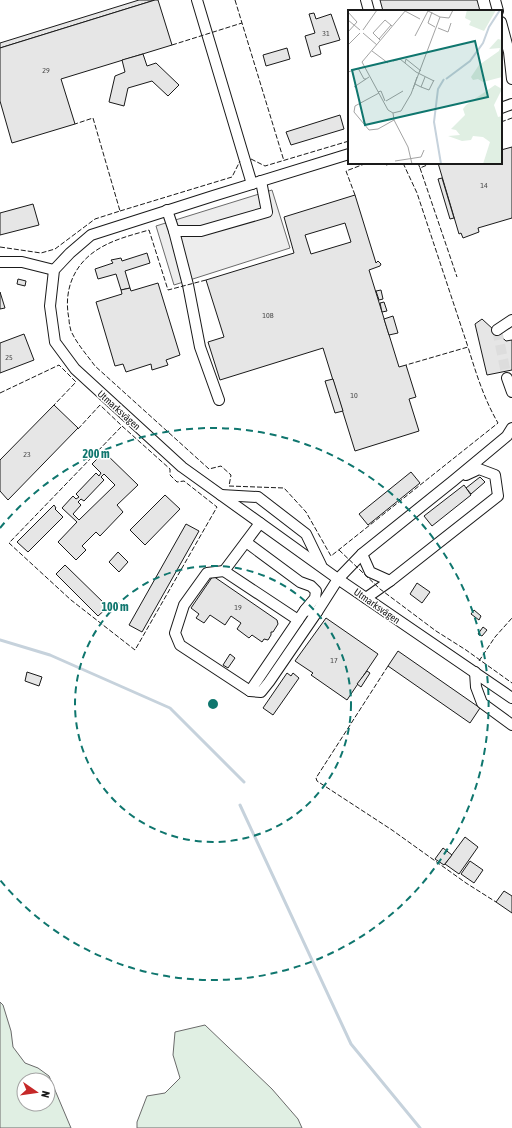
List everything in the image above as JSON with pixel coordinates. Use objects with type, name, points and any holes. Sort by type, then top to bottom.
[{"type":"street","points":[[174,231],[201,231],[267,212],[206,34],[197,0]]},
{"type":"street","points":[[366,0],[369,10]]},
{"type":"street","points":[[495,0],[498,10]]},
{"type":"street","points":[[502,29],[506,58],[512,78]]},
{"type":"street","points":[[502,108],[512,104]]},
{"type":"street","points":[[0,262],[22,262],[54,270],[70,253],[91,235],[348,154]]},
{"type":"street","points":[[167,210],[188,285],[200,347],[219,400]]},
{"type":"street","name":"Utmarksvägen","points":[[54,270],[50,306],[55,342],[81,375],[182,467],[322,566],[338,579],[512,698]]},
{"type":"street","points":[[497,330],[512,320]]},
{"type":"street","points":[[507,378],[512,392]]},
{"type":"street","points":[[298,620],[224,571],[207,573],[184,605],[175,633],[180,645],[250,691],[261,692],[317,612],[338,579],[362,554],[507,436],[512,428]]},
{"type":"street","points":[[366,598],[390,581],[498,496],[495,475],[479,469],[453,481]]},
{"type":"street","points":[[221,495],[258,497],[306,534],[322,566]]},
{"type":"street","points":[[224,571],[260,523]]},
{"type":"street","points":[[246,542],[300,582],[311,586],[316,591],[315,598],[298,620],[250,691]]},
{"type":"street","points":[[362,554],[370,572],[390,581]]},
{"type":"street","points":[[305,610],[317,612]]},
{"type":"street","points":[[475,672],[476,687],[482,703],[512,725]]},
{"type":"green space","points":[[0,1002],[3,1005],[11,1031],[13,1047],[25,1063],[44,1072],[16,1072],[16,1112],[56,1112],[56,1093],[71,1128],[0,1128]]},
{"type":"green space","points":[[205,1025],[272,1089],[298,1119],[302,1128],[137,1128],[137,1122],[147,1096],[165,1093],[180,1078],[173,1055],[175,1032]]},
{"type":"shaded area","points":[[272,190],[290,248],[174,285],[156,226]]},
{"type":"building","points":[[139,0],[155,0],[0,48],[0,43]]},
{"type":"building","points":[[158,0],[172,45],[61,79],[75,124],[12,143],[0,101],[0,48]]},
{"type":"building","points":[[380,0],[477,0],[480,10],[383,10]]},
{"type":"building","points":[[314,13],[316,19],[331,14],[340,40],[319,46],[321,54],[311,57],[305,36],[315,33],[309,14]]},
{"type":"building","points":[[287,48],[290,59],[266,66],[263,55]]},
{"type":"building","points":[[143,54],[147,66],[156,63],[179,85],[168,96],[152,81],[128,88],[124,106],[109,102],[115,76],[125,72],[122,60]]},
{"type":"building","points":[[340,115],[344,129],[291,145],[286,132]]},
{"type":"building","points":[[512,147],[512,218],[478,228],[479,232],[463,238],[461,233],[459,234],[438,164],[502,164],[502,150]]},
{"type":"building","points":[[442,178],[454,218],[450,219],[438,179]]},
{"type":"building","points":[[355,195],[376,263],[378,261],[381,264],[380,266],[369,270],[399,367],[406,365],[416,397],[409,399],[419,431],[355,451],[323,348],[220,380],[208,342],[224,337],[206,280],[294,253],[284,217]],"holes":[[[345,223],[351,242],[311,254],[305,235]]]},
{"type":"building","points":[[33,204],[39,225],[0,235],[0,213]]},
{"type":"building","points":[[147,253],[150,263],[125,271],[130,288],[121,290],[116,274],[98,279],[95,269],[113,263],[111,260],[121,258],[122,261]]},
{"type":"building","points":[[18,279],[26,281],[25,286],[17,284]]},
{"type":"building","points":[[158,283],[180,355],[166,360],[168,365],[152,370],[151,364],[126,372],[123,364],[115,366],[96,302],[122,294],[121,290],[130,288],[131,291]]},
{"type":"building","points":[[381,290],[383,299],[379,300],[376,291]]},
{"type":"building","points":[[0,292],[5,308],[0,309]]},
{"type":"building","points":[[384,302],[387,311],[382,312],[380,303]]},
{"type":"building","points":[[393,316],[398,333],[389,335],[384,319]]},
{"type":"building","points":[[482,319],[506,341],[512,340],[512,370],[487,375],[475,324]]},
{"type":"building","points":[[24,334],[34,360],[0,373],[0,343]]},
{"type":"building","points":[[333,379],[343,411],[335,413],[325,381]]},
{"type":"building","points":[[54,405],[78,428],[8,500],[0,491],[0,460]]},
{"type":"building","points":[[104,452],[138,485],[117,505],[123,512],[100,536],[96,532],[82,546],[86,550],[76,560],[58,542],[77,522],[62,508],[73,496],[76,499],[79,497],[76,494],[96,473],[99,476],[101,473],[92,464]],"holes":[[[104,474],[115,485],[79,520],[73,514],[81,505],[78,502],[81,499],[84,501],[104,480],[101,477]]]},
{"type":"building","points":[[411,472],[420,483],[368,525],[359,514]]},
{"type":"building","points":[[480,477],[485,482],[471,494],[466,488]]},
{"type":"building","points":[[464,485],[471,495],[432,526],[424,516]]},
{"type":"building","points":[[165,495],[180,509],[145,545],[130,530]]},
{"type":"building","points":[[54,505],[56,508],[55,509],[63,517],[28,552],[17,542]]},
{"type":"building","points":[[186,524],[199,531],[142,632],[129,625]]},
{"type":"building","points":[[118,552],[128,562],[119,572],[109,562]]},
{"type":"building","points":[[65,565],[108,607],[98,616],[56,574]]},
{"type":"building","points":[[213,576],[277,620],[278,624],[273,632],[271,632],[268,640],[264,639],[262,642],[252,635],[249,638],[237,629],[241,623],[231,616],[225,625],[210,615],[204,623],[196,618],[199,614],[191,608]]},
{"type":"building","points":[[417,583],[430,592],[422,603],[410,594]]},
{"type":"building","points":[[474,610],[481,616],[479,620],[471,614]]},
{"type":"building","points":[[326,618],[378,654],[347,700],[311,675],[313,673],[295,661]]},
{"type":"building","points":[[483,627],[487,630],[482,636],[478,634]]},
{"type":"building","points":[[398,651],[480,708],[470,723],[388,666]]},
{"type":"building","points":[[230,654],[235,658],[228,668],[223,665]]},
{"type":"building","points":[[367,671],[370,673],[361,687],[357,684]]},
{"type":"building","points":[[27,672],[42,677],[39,686],[25,681]]},
{"type":"building","points":[[287,673],[291,676],[293,673],[299,678],[273,715],[263,708]]},
{"type":"building","points":[[465,837],[478,847],[459,874],[445,864]]},
{"type":"building","points":[[443,848],[452,855],[444,865],[435,859]]},
{"type":"building","points":[[470,861],[483,870],[474,883],[461,874]]},
{"type":"building","points":[[504,891],[512,896],[512,913],[496,902]]},
{"type":"waterway","points":[[0,640],[50,655],[170,708],[244,782]]},
{"type":"waterway","points":[[240,805],[351,1044],[420,1128]]},
{"type":"tunnel","points":[[497,330],[507,378]]},
{"type":"fence","points":[[235,0],[284,161]]},
{"type":"fence","points":[[172,45],[242,23]]},
{"type":"fence","points":[[0,247],[41,253],[55,249],[95,219],[120,211],[93,118],[75,124]]},
{"type":"fence","points":[[502,122],[512,118]]},
{"type":"fence","points":[[251,159],[265,166],[348,141]]},
{"type":"fence","points":[[120,211],[232,177],[240,161]]},
{"type":"fence","points":[[355,195],[346,171],[364,164]]},
{"type":"fence","points":[[385,164],[390,164]]},
{"type":"fence","points":[[403,164],[417,193],[468,347],[406,365]]},
{"type":"fence","points":[[418,164],[420,168],[430,164]]},
{"type":"fence","points":[[420,168],[457,277]]},
{"type":"fence","points":[[206,280],[168,290],[149,230],[118,240],[91,254],[83,261],[72,278],[68,298],[69,324],[71,331],[79,345],[95,366],[209,469],[221,466],[231,475],[229,486],[284,488],[306,512],[331,556],[498,423],[484,395],[468,347]]},
{"type":"fence","points":[[0,393],[59,365],[76,382],[54,405]]},
{"type":"fence","points":[[78,429],[100,405],[122,426]]},
{"type":"fence","points":[[122,426],[170,469],[170,475],[177,482],[184,481],[217,507],[135,650],[71,600],[9,543],[122,426]]},
{"type":"fence","points":[[339,550],[380,589],[436,631],[466,650],[512,683]]},
{"type":"fence","points":[[479,661],[495,637],[512,618]]},
{"type":"fence","points":[[388,666],[316,778],[317,781],[392,830],[466,883],[496,902]]}]
